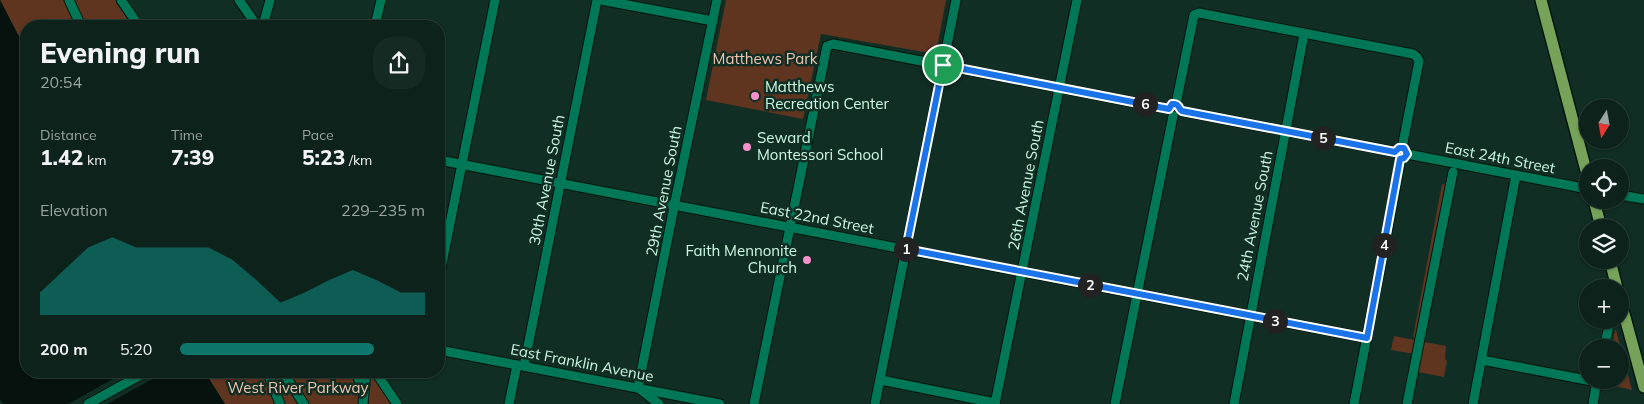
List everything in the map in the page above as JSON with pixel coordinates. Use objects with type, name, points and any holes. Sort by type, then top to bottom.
[{"type":"main road","points":[[1541,0],[1583,159]]},
{"type":"main road","points":[[1626,329],[1644,387]]},
{"type":"street","points":[[69,0],[78,20]]},
{"type":"street","points":[[121,0],[135,20]]},
{"type":"street","points":[[239,0],[251,20]]},
{"type":"street","points":[[266,20],[270,0]]},
{"type":"street","points":[[377,20],[381,0]]},
{"type":"street","points":[[445,229],[462,164],[495,0]]},
{"type":"street","name":"30th Avenue South","points":[[509,404],[520,365],[561,183],[597,0]]},
{"type":"street","points":[[602,0],[713,21]]},
{"type":"street","name":"29th Avenue South","points":[[638,388],[717,0]]},
{"type":"street","points":[[875,404],[956,0]]},
{"type":"street","name":"26th Avenue South","points":[[995,403],[1077,0]]},
{"type":"street","points":[[1115,404],[1194,14],[1199,13],[1417,57],[1418,61],[1402,153],[1354,404]]},
{"type":"street","name":"24th Avenue South","points":[[1234,404],[1304,34]]},
{"type":"street","name":"East 24th Street","points":[[790,227],[826,46],[833,44],[1579,187]]},
{"type":"street","name":"East 22nd Street","points":[[445,161],[1367,338]]},
{"type":"street","points":[[1407,404],[1453,172]]},
{"type":"street","points":[[1473,404],[1516,175]]},
{"type":"street","points":[[1629,196],[1644,199]]},
{"type":"street","points":[[754,404],[790,227]]},
{"type":"street","name":"East Franklin Avenue","points":[[445,351],[720,404]]},
{"type":"street","points":[[1482,360],[1579,378]]},
{"type":"street","points":[[88,404],[135,378]]},
{"type":"street","points":[[270,378],[280,404]]},
{"type":"street","points":[[280,378],[297,404]]},
{"type":"street","points":[[287,378],[304,404]]},
{"type":"street","points":[[358,378],[363,400]]},
{"type":"street","points":[[363,400],[365,378]]},
{"type":"street","points":[[380,378],[398,404]]},
{"type":"street","points":[[880,380],[995,403]]},
{"type":"street","points":[[638,388],[649,404]]},
{"type":"street","points":[[638,388],[659,404]]},
{"type":"street","points":[[1593,404],[1596,389]]},
{"type":"green space","points":[[0,0],[116,0],[131,20],[20,20],[20,38]]},
{"type":"green space","name":"Matthews Park","points":[[726,0],[946,0],[936,54],[821,34],[803,119],[706,100]]},
{"type":"green space","points":[[1442,184],[1449,185],[1419,339],[1413,337]]},
{"type":"green space","points":[[1615,330],[1616,330],[1618,339],[1613,339]]},
{"type":"green space","points":[[1394,336],[1446,346],[1445,359],[1447,361],[1444,377],[1418,372],[1420,355],[1391,350]]},
{"type":"green space","name":"West River Parkway","points":[[208,378],[376,378],[393,404],[225,404]]},
{"type":"green space","points":[[1629,379],[1632,390],[1628,389]]},
{"type":"shaded area","points":[[0,0],[20,38],[20,378],[208,378],[225,404],[4,404],[0,400]]},
{"type":"pier","points":[[115,378],[154,378],[107,404],[66,404]]},
{"type":"place","name":"Matthews Recreation Center","points":[[755,96]]},
{"type":"place","name":"Seward Montessori School","points":[[747,147]]},
{"type":"place","name":"Faith Mennonite Church","points":[[807,260]]},
{"type":"route","points":[[943,65],[1169,109],[1172,104],[1176,104],[1180,107],[1180,111],[1395,152],[1399,148],[1404,148],[1407,154],[1404,158],[1400,159],[1367,338],[1131,294],[906,249],[943,65]]}]
